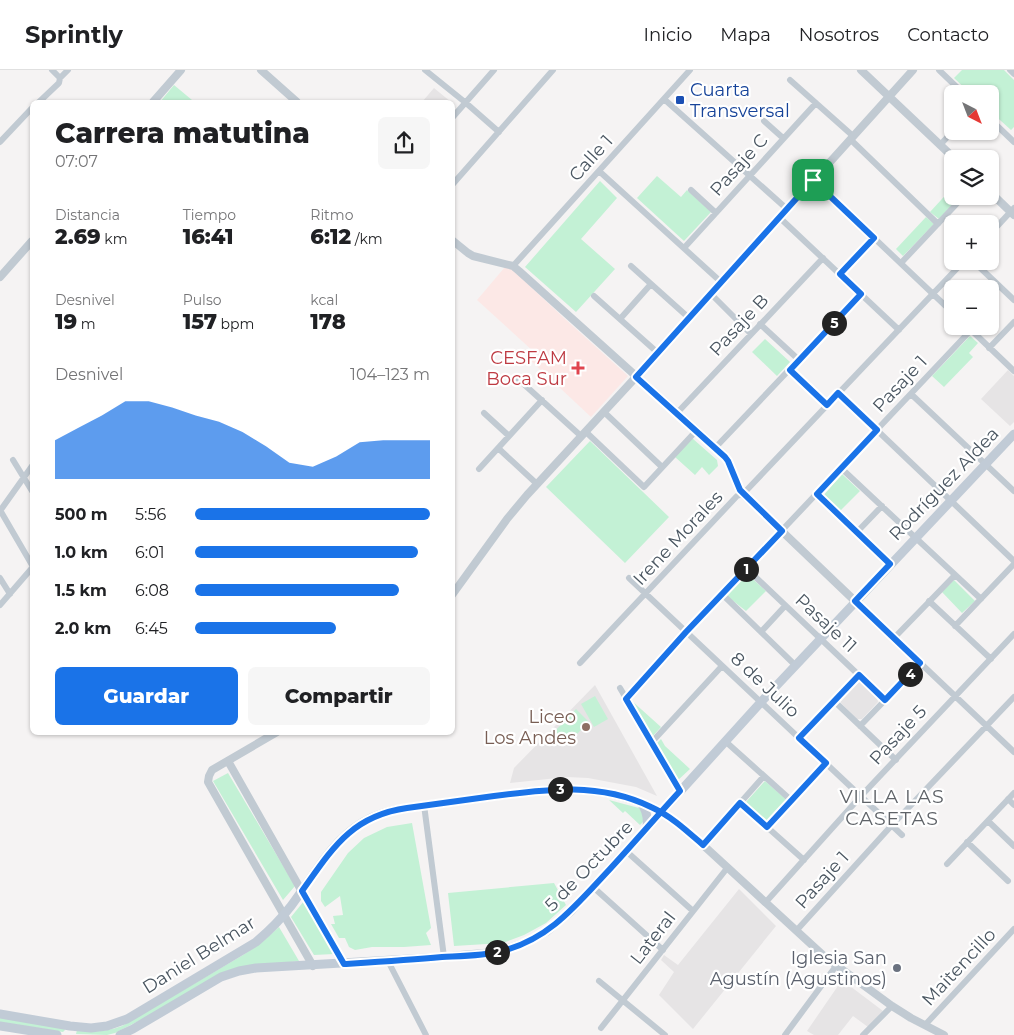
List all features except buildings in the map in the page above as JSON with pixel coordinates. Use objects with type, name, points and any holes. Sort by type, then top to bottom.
[{"type":"main road","name":"Rodríguez Aldea","points":[[855,601],[1014,434]]},
{"type":"main road","name":"5 de Octubre","points":[[313,966],[489,954],[526,943],[547,931],[561,920],[593,887],[855,601]]},
{"type":"main road","name":"Daniel Belmar","points":[[0,1014],[70,1030],[100,1027],[127,1019],[248,947],[266,934],[284,914],[335,846],[356,827],[370,818],[385,812],[534,791],[568,789],[604,792],[641,802],[661,812]]},
{"type":"main road","points":[[641,802],[647,815],[647,828]]},
{"type":"main road","name":"Daniel Belmar","points":[[120,1035],[212,982],[231,974],[256,968],[313,966]]},
{"type":"main road","points":[[0,1026],[57,1035]]},
{"type":"street","points":[[52,70],[60,78]]},
{"type":"street","points":[[40,100],[59,83],[60,78],[68,70]]},
{"type":"street","points":[[155,100],[181,70]]},
{"type":"street","points":[[262,70],[295,100]]},
{"type":"street","points":[[425,70],[499,132]]},
{"type":"street","points":[[455,115],[494,70]]},
{"type":"street","points":[[455,182],[553,70]]},
{"type":"street","points":[[680,70],[688,73]]},
{"type":"street","points":[[861,70],[945,150]]},
{"type":"street","points":[[455,591],[507,519],[537,484],[658,353],[912,70]]},
{"type":"street","points":[[939,70],[955,85]]},
{"type":"street","points":[[1011,70],[1014,74]]},
{"type":"street","name":"Calle 1","points":[[513,266],[688,73]]},
{"type":"street","points":[[790,80],[816,102],[938,224]]},
{"type":"street","points":[[664,99],[787,209]]},
{"type":"street","name":"Pasaje C","points":[[684,248],[816,102]]},
{"type":"street","points":[[0,142],[30,110]]},
{"type":"street","points":[[764,121],[783,138]]},
{"type":"street","points":[[999,126],[1013,138]]},
{"type":"street","points":[[940,145],[945,140]]},
{"type":"street","points":[[599,172],[721,282]]},
{"type":"street","points":[[813,180],[944,304]]},
{"type":"street","points":[[691,190],[716,213]]},
{"type":"street","points":[[999,200],[1013,212],[999,225]]},
{"type":"street","points":[[901,263],[956,205]]},
{"type":"street","points":[[780,218],[899,330]]},
{"type":"street","points":[[840,274],[874,238]]},
{"type":"street","points":[[455,242],[473,256],[513,266],[696,430],[728,461],[743,494],[1014,752]]},
{"type":"street","points":[[0,277],[30,243]]},
{"type":"street","name":"Pasaje B","points":[[677,413],[822,258]]},
{"type":"street","points":[[631,266],[689,318]]},
{"type":"street","name":"Irene Morales","points":[[580,663],[737,496],[743,494],[956,270]]},
{"type":"street","points":[[982,270],[1014,300]]},
{"type":"street","points":[[620,319],[652,284]]},
{"type":"street","points":[[711,294],[752,334]]},
{"type":"street","points":[[715,448],[861,294]]},
{"type":"street","points":[[594,296],[658,353]]},
{"type":"street","points":[[989,348],[1014,322]]},
{"type":"street","points":[[760,324],[798,360]]},
{"type":"street","name":"Pasaje 1","points":[[626,699],[746,568],[912,394],[963,335]]},
{"type":"street","points":[[976,335],[1014,371]]},
{"type":"street","points":[[790,370],[827,405]]},
{"type":"street","points":[[518,378],[644,487],[696,430]]},
{"type":"street","points":[[838,393],[1014,562],[955,626]]},
{"type":"street","points":[[912,394],[1014,491]]},
{"type":"street","points":[[479,469],[542,400]]},
{"type":"street","points":[[604,412],[662,467]]},
{"type":"street","points":[[484,413],[509,436]]},
{"type":"street","points":[[498,448],[537,484]]},
{"type":"street","points":[[13,460],[30,488]]},
{"type":"street","points":[[841,468],[981,599]]},
{"type":"street","points":[[30,469],[0,510],[30,562]]},
{"type":"street","points":[[817,494],[890,564]]},
{"type":"street","points":[[857,532],[882,506]]},
{"type":"street","name":"Pasaje 11","points":[[746,568],[885,700]]},
{"type":"street","points":[[0,605],[30,569]]},
{"type":"street","points":[[894,638],[955,575]]},
{"type":"street","points":[[0,578],[10,594]]},
{"type":"street","name":"8 de Julio","points":[[629,578],[902,835]]},
{"type":"street","points":[[722,594],[795,665]]},
{"type":"street","points":[[929,601],[990,659]]},
{"type":"street","points":[[761,632],[785,606]]},
{"type":"street","name":"Pasaje 5","points":[[766,903],[861,796],[1014,634]]},
{"type":"street","points":[[860,726],[920,663]]},
{"type":"street","points":[[651,743],[722,666]]},
{"type":"street","points":[[799,738],[859,675]]},
{"type":"street","points":[[620,688],[680,791]]},
{"type":"street","name":"Pasaje 1","points":[[796,931],[892,825],[1014,697]]},
{"type":"street","points":[[834,701],[896,760]]},
{"type":"street","points":[[271,735],[212,770],[208,776],[210,785],[313,966]]},
{"type":"street","points":[[725,741],[792,800]]},
{"type":"street","points":[[228,761],[344,964]]},
{"type":"street","points":[[767,827],[826,763]]},
{"type":"street","points":[[703,845],[764,776]]},
{"type":"street","points":[[947,864],[1014,793]]},
{"type":"street","points":[[1008,799],[1014,804]]},
{"type":"street","points":[[740,803],[804,860]]},
{"type":"street","points":[[424,805],[444,957]]},
{"type":"street","name":"Daniel Belmar","points":[[661,812],[678,823],[836,966],[892,1006],[944,1035]]},
{"type":"street","points":[[988,821],[1014,846]]},
{"type":"street","points":[[968,842],[1008,881]]},
{"type":"street","points":[[626,851],[694,911]]},
{"type":"street","name":"Lateral","points":[[602,1028],[728,867]]},
{"type":"street","points":[[593,887],[663,950]]},
{"type":"street","name":"Maitencillo","points":[[925,1025],[1014,929]]},
{"type":"street","points":[[388,961],[426,1035]]},
{"type":"street","points":[[785,1035],[836,966]]},
{"type":"street","points":[[599,981],[665,1035]]},
{"type":"street","points":[[863,1035],[892,1006]]},
{"type":"shaded area","points":[[434,88],[449,100],[424,100]]},
{"type":"shaded area","points":[[505,267],[512,269],[628,376],[591,417],[529,359],[534,352],[477,300]]},
{"type":"shaded area","points":[[1008,370],[1014,376],[1014,422],[1010,426],[981,399]]},
{"type":"shaded area","points":[[855,681],[860,681],[877,697],[878,702],[862,719],[856,719],[839,699]]},
{"type":"shaded area","name":"Liceo Los Andes","points":[[595,685],[657,796],[636,787],[588,778],[567,777],[510,783],[514,768]]},
{"type":"shaded area","points":[[739,889],[776,926],[693,1029],[659,995],[674,972],[661,960],[664,955],[678,965]]},
{"type":"shaded area","points":[[842,980],[883,1011],[868,1027],[853,1016],[838,1035],[814,1035],[807,1031]]},
{"type":"green space","points":[[962,70],[1004,70],[1014,80],[1014,127],[1011,130],[999,119],[999,85],[961,85],[954,78]]},
{"type":"green space","points":[[174,85],[192,100],[162,100]]},
{"type":"green space","points":[[657,176],[681,197],[687,190],[711,212],[684,241],[637,198]]},
{"type":"green space","points":[[600,181],[617,198],[581,239],[615,269],[576,312],[525,267]]},
{"type":"green space","points":[[944,197],[944,205],[952,205],[939,219],[930,212]]},
{"type":"green space","points":[[926,217],[934,224],[903,256],[896,249]]},
{"type":"green space","points":[[970,336],[978,343],[969,353],[973,357],[944,387],[932,376]]},
{"type":"green space","points":[[765,339],[790,362],[777,376],[752,352]]},
{"type":"green space","points":[[692,438],[717,460],[718,466],[709,475],[702,467],[695,475],[675,457]]},
{"type":"green space","points":[[590,441],[669,517],[625,563],[546,487]]},
{"type":"green space","points":[[842,474],[860,491],[840,511],[823,496]]},
{"type":"green space","points":[[745,572],[766,591],[746,611],[727,596],[727,592]]},
{"type":"green space","points":[[954,580],[975,601],[962,613],[942,592]]},
{"type":"green space","points":[[595,696],[608,719],[594,727],[581,704]]},
{"type":"green space","points":[[632,701],[661,727],[652,737]]},
{"type":"green space","points":[[576,709],[589,722],[567,744],[554,732]]},
{"type":"green space","points":[[661,739],[665,746],[690,769],[677,781],[656,744]]},
{"type":"green space","points":[[228,773],[295,886],[283,900],[213,781]]},
{"type":"green space","points":[[765,781],[788,801],[768,823],[746,802]]},
{"type":"green space","points":[[609,800],[639,808],[642,811],[644,821],[640,825]]},
{"type":"green space","points":[[412,823],[431,928],[426,933],[431,945],[372,947],[355,950],[349,947],[345,938],[339,938],[331,924],[335,924],[333,916],[343,915],[340,896],[325,907],[321,901],[321,892],[348,853],[364,838],[387,827]]},
{"type":"green space","points":[[554,883],[566,905],[546,923],[524,935],[503,943],[454,946],[448,893]]},
{"type":"green space","points":[[304,901],[334,954],[314,955],[291,917]]},
{"type":"green space","points":[[279,927],[299,961],[245,967],[115,1033],[107,1035],[76,1034],[77,1030],[100,1031],[122,1026],[243,955],[261,943]]},
{"type":"green space","points":[[0,1017],[64,1028],[65,1030],[63,1032],[0,1022]]},
{"type":"place","name":"Cuarta Transversal","points":[[680,100]]},
{"type":"place","name":"CESFAM Boca Sur","points":[[578,368]]},
{"type":"place","name":"Liceo Los Andes","points":[[586,727]]},
{"type":"place","name":"Iglesia San Agustín (Agustinos)","points":[[897,968]]},
{"type":"district","name":"VILLA LAS CASETAS","points":[[892,807]]},
{"type":"route","points":[[813,180],[636,377],[725,457],[743,494],[782,531],[686,632],[626,699],[680,791],[661,812],[647,828],[566,916],[547,931],[526,943],[489,954],[344,964],[302,891],[342,839],[370,818],[390,811],[407,808],[543,790],[568,789],[611,794],[647,805],[661,812],[673,819],[703,845],[740,803],[767,827],[826,763],[799,738],[859,675],[885,700],[920,663],[855,601],[890,564],[817,494],[877,430],[838,393],[827,405],[790,370],[861,294],[840,274],[874,238],[813,180]]}]
